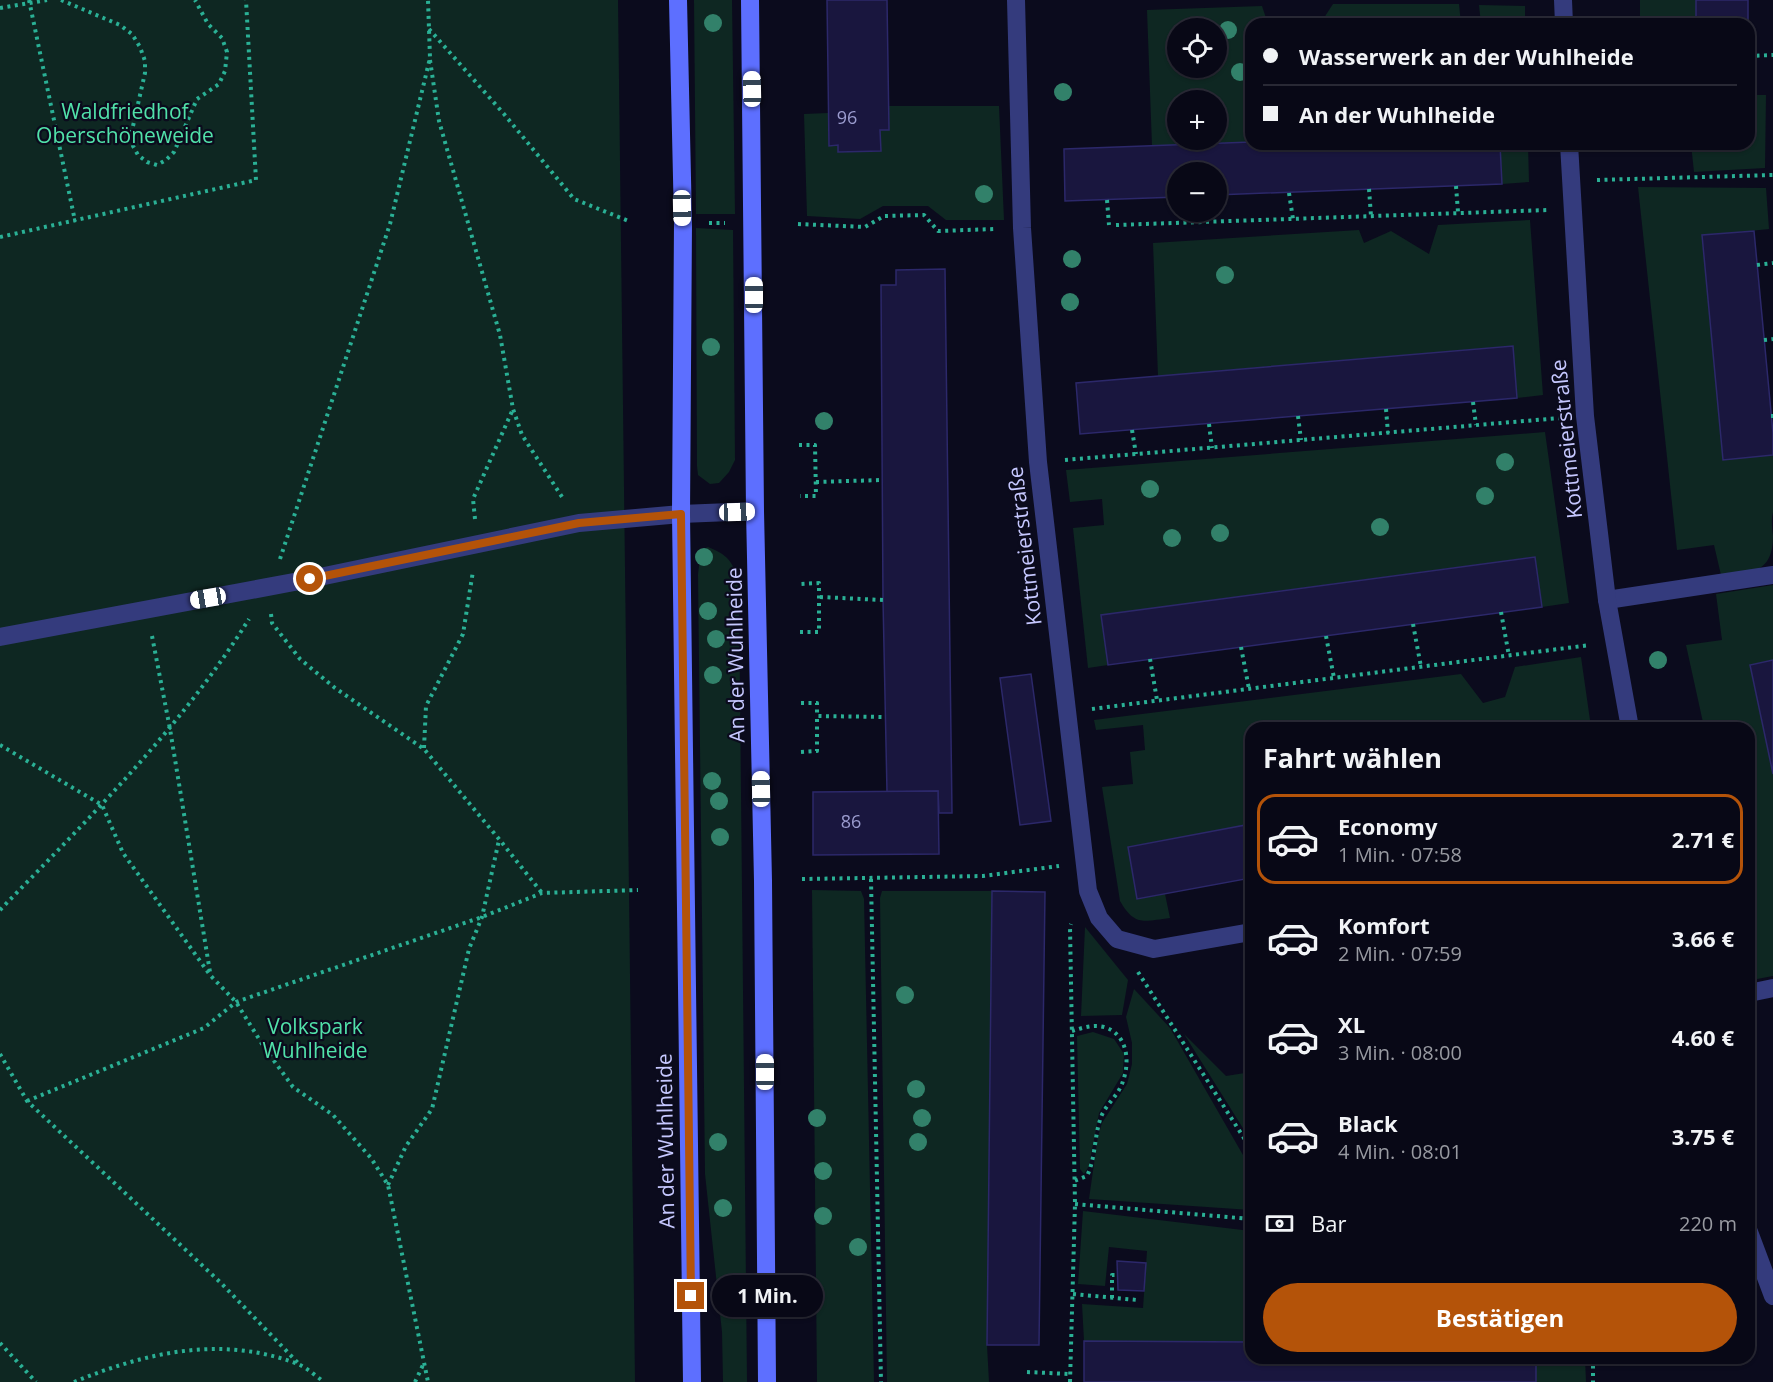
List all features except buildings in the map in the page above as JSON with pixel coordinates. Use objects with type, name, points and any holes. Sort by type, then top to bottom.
[{"type":"main road","name":"An der Wuhlheide","points":[[678,0],[683,222],[681,514],[692,1382]]},
{"type":"main road","name":"An der Wuhlheide","points":[[750,0],[755,511],[763,881],[767,1382]]},
{"type":"street","name":"Kottmeierstraße","points":[[1016,0],[1022,228],[1038,462],[1088,891],[1099,918],[1117,939]]},
{"type":"street","points":[[1563,0],[1564,18]]},
{"type":"street","name":"Kottmeierstraße","points":[[1569,150],[1585,416],[1607,600],[1629,722]]},
{"type":"street","points":[[0,637],[270,586],[579,523],[681,514],[755,511]]},
{"type":"street","points":[[1607,600],[1773,576]]},
{"type":"street","points":[[1117,939],[1155,950],[1245,933]]},
{"type":"street","points":[[1755,992],[1773,988]]},
{"type":"street","points":[[1755,1248],[1773,1296]]},
{"type":"path","points":[[0,8],[47,0]]},
{"type":"path","points":[[61,0],[120,25],[132,34],[140,47],[145,60],[145,73],[131,135],[133,146],[138,154],[147,162],[157,165],[174,152],[197,99],[219,84],[225,71],[227,52],[222,38],[208,24],[195,0]]},
{"type":"path","points":[[0,237],[256,180],[246,0]]},
{"type":"path","points":[[428,0],[430,58],[439,121],[500,335],[513,409],[522,435],[579,523]]},
{"type":"path","points":[[29,2],[75,221]]},
{"type":"path","points":[[428,28],[504,114],[574,199],[632,222]]},
{"type":"path","points":[[1755,56],[1773,55]]},
{"type":"path","points":[[0,910],[102,805],[170,729],[243,628],[270,586],[390,224],[430,58]]},
{"type":"path","points":[[1570,180],[1773,175]]},
{"type":"path","points":[[1456,186],[1458,213]]},
{"type":"path","points":[[1369,189],[1371,216]]},
{"type":"path","points":[[1289,193],[1293,219]]},
{"type":"path","points":[[1107,200],[1109,225]]},
{"type":"path","points":[[1227,221],[1572,209]]},
{"type":"path","points":[[798,224],[865,227],[884,216],[924,215],[938,231],[1022,228]]},
{"type":"path","points":[[1116,225],[1196,222]]},
{"type":"path","points":[[706,223],[735,223]]},
{"type":"path","points":[[1757,265],[1773,263]]},
{"type":"path","points":[[1764,340],[1773,339]]},
{"type":"path","points":[[1473,402],[1476,425]]},
{"type":"path","points":[[424,749],[426,706],[463,634],[478,543],[473,499],[513,409]]},
{"type":"path","points":[[1386,409],[1388,433]]},
{"type":"path","points":[[1298,416],[1301,440]]},
{"type":"path","points":[[1038,462],[1585,416]]},
{"type":"path","points":[[1209,424],[1212,448]]},
{"type":"path","points":[[1132,430],[1136,454]]},
{"type":"path","points":[[799,445],[815,445],[816,482],[816,496],[800,495]]},
{"type":"path","points":[[816,482],[882,480]]},
{"type":"path","points":[[800,584],[819,584],[820,597],[819,632],[800,632]]},
{"type":"path","points":[[270,586],[272,623],[300,659],[335,688],[424,749],[542,893]]},
{"type":"path","points":[[820,597],[883,600]]},
{"type":"path","points":[[147,609],[170,729],[210,975]]},
{"type":"path","points":[[1500,612],[1509,656]]},
{"type":"path","points":[[1413,624],[1421,667]]},
{"type":"path","points":[[1326,636],[1334,678]]},
{"type":"path","points":[[1067,712],[1575,648],[1614,640]]},
{"type":"path","points":[[1241,647],[1249,689]]},
{"type":"path","points":[[1150,659],[1156,700]]},
{"type":"path","points":[[801,703],[817,703],[817,752],[801,752]]},
{"type":"path","points":[[817,716],[885,717]]},
{"type":"path","points":[[0,745],[102,805],[123,853],[210,975],[236,1002],[264,1047],[293,1087],[333,1115],[371,1158],[388,1185],[428,1382]]},
{"type":"path","points":[[388,1185],[406,1146],[432,1109],[469,949],[482,917],[500,839]]},
{"type":"path","points":[[802,879],[983,876],[1084,862]]},
{"type":"path","points":[[871,879],[881,1382]]},
{"type":"path","points":[[27,1101],[204,1028],[236,1002],[482,917],[542,893],[638,890]]},
{"type":"path","points":[[1070,1382],[1075,1204],[1070,927],[1088,891]]},
{"type":"path","points":[[1117,939],[1245,1140]]},
{"type":"path","points":[[1072,1031],[1088,1026],[1104,1027],[1118,1036],[1127,1051],[1127,1067],[1122,1084],[1101,1117],[1093,1163],[1087,1176],[1074,1181]]},
{"type":"path","points":[[0,1054],[27,1101],[221,1283],[300,1365],[324,1382]]},
{"type":"path","points":[[1075,1204],[1245,1218]]},
{"type":"path","points":[[1112,1298],[1112,1275],[1118,1275]]},
{"type":"path","points":[[1073,1294],[1137,1300]]},
{"type":"path","points":[[0,1343],[36,1382]]},
{"type":"path","points":[[74,1382],[102,1370],[160,1355],[207,1347],[250,1350],[300,1365]]},
{"type":"path","points":[[415,1382],[423,1364]]},
{"type":"path","points":[[1593,1364],[1593,1382]]},
{"type":"path","points":[[1028,1372],[1070,1374]]},
{"type":"green space","name":"Volkspark Wuhlheide","points":[[0,0],[618,0],[635,1382],[0,1382]]},
{"type":"green space","points":[[694,0],[732,0],[735,214],[696,214]]},
{"type":"green space","points":[[1640,0],[1696,0],[1696,18],[1640,18]]},
{"type":"green space","points":[[1333,4],[1459,4],[1460,18],[1324,18]]},
{"type":"green space","points":[[1479,5],[1525,6],[1525,18],[1480,18]]},
{"type":"green space","points":[[1262,6],[1266,18],[1245,18],[1245,142],[1227,143],[1227,90],[1167,90],[1167,145],[1152,146],[1147,10]]},
{"type":"green space","points":[[1755,95],[1766,95],[1765,168],[1694,172],[1692,150],[1755,150]]},
{"type":"green space","points":[[889,106],[999,106],[1004,220],[946,220],[928,206],[883,206],[860,219],[807,216],[804,114],[828,113],[829,145],[838,145],[838,152],[880,151],[880,130],[889,129]]},
{"type":"green space","points":[[1500,150],[1528,150],[1529,182],[1502,184]]},
{"type":"green space","points":[[1638,187],[1766,188],[1769,229],[1702,236],[1723,459],[1773,455],[1772,549],[1764,565],[1750,572],[1721,575],[1714,545],[1677,550]]},
{"type":"green space","points":[[1530,220],[1543,395],[1517,398],[1512,346],[1158,376],[1153,243],[1359,230],[1364,243],[1391,231],[1429,254],[1438,225]]},
{"type":"green space","points":[[696,228],[733,230],[735,460],[729,472],[719,483],[710,484],[698,475],[697,466]]},
{"type":"green space","points":[[1545,432],[1569,603],[1542,607],[1534,557],[1101,615],[1108,665],[1088,668],[1073,528],[1104,525],[1102,499],[1070,502],[1066,470]]},
{"type":"green space","points":[[708,547],[729,560],[737,579],[739,596],[747,1382],[723,1382],[722,1332],[705,1174],[698,574],[701,550]]},
{"type":"green space","points":[[1773,585],[1773,660],[1750,665],[1773,774],[1773,976],[1757,979],[1755,970],[1755,722],[1703,722],[1686,645],[1722,640],[1716,594]]},
{"type":"green space","points":[[1581,657],[1590,722],[1245,722],[1245,825],[1128,847],[1137,898],[1165,894],[1170,918],[1147,921],[1136,919],[1130,915],[1120,901],[1102,787],[1133,784],[1130,752],[1145,750],[1143,725],[1096,730],[1094,720],[1461,674],[1483,703],[1505,697],[1515,667]]},
{"type":"green space","points":[[812,890],[861,891],[864,899],[874,1382],[817,1382]]},
{"type":"green space","points":[[882,891],[992,891],[987,1345],[989,1382],[887,1382],[880,898]]},
{"type":"green space","points":[[1085,927],[1128,980],[1122,1015],[1081,1016]]},
{"type":"green space","points":[[1134,989],[1170,1028],[1245,1159],[1245,1210],[1089,1199],[1102,1123],[1127,1084],[1132,1064],[1132,1043],[1126,1017]]},
{"type":"green space","points":[[1093,1032],[1114,1039],[1124,1054],[1123,1073],[1099,1113],[1089,1166],[1084,1174],[1080,1169],[1077,1036]]},
{"type":"green space","points":[[1184,1034],[1226,1076],[1245,1073],[1245,1131]]},
{"type":"green space","points":[[1083,1211],[1245,1230],[1245,1342],[1084,1341],[1082,1304],[1143,1308],[1147,1251],[1109,1247],[1105,1286],[1078,1284]]},
{"type":"green space","points":[[1536,1364],[1585,1364],[1586,1382],[1536,1382]]},
{"type":"route","points":[[310,579],[579,523],[681,514],[691,1296]]},
{"type":"park label","name":"Waldfriedhof Oberschöneweide","points":[[125,124]]}]
